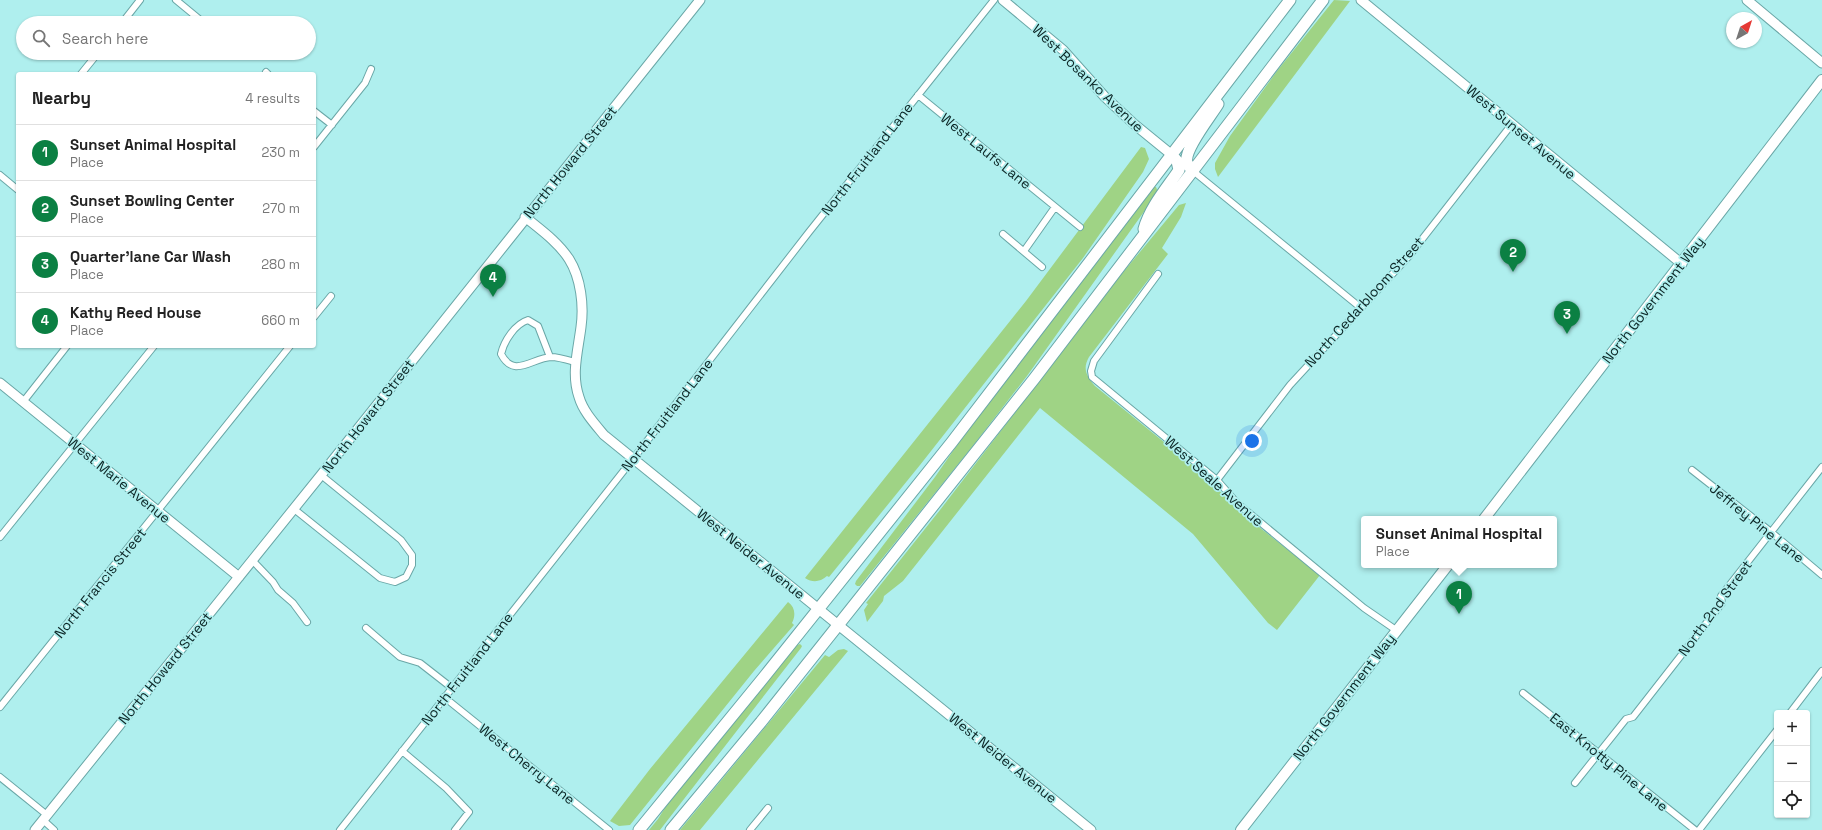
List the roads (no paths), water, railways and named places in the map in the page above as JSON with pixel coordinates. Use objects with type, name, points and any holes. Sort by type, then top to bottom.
[{"type":"highway","points":[[639,830],[645,825],[1002,378],[1290,0]]},
{"type":"highway","points":[[671,830],[839,624],[1029,386],[1323,0]]},
{"type":"highway","points":[[1193,171],[1187,163],[1187,156],[1190,147],[1220,102],[1230,79]]},
{"type":"highway","points":[[1142,237],[1146,221],[1179,170],[1177,161],[1172,155]]},
{"type":"main road","name":"North Government Way","points":[[1486,516],[1682,264],[1822,80]]},
{"type":"main road","name":"North Government Way","points":[[1241,830],[1446,568]]},
{"type":"street","points":[[127,16],[140,0]]},
{"type":"street","points":[[176,0],[195,16]]},
{"type":"street","name":"North Howard Street","points":[[35,830],[321,475],[525,217],[700,0]]},
{"type":"street","name":"North Fruitland Lane","points":[[340,830],[633,459],[805,237],[994,0]]},
{"type":"street","name":"West Bosanko Avenue","points":[[1003,0],[1062,50],[1124,116],[1172,155]]},
{"type":"street","name":"West Sunset Avenue","points":[[1361,0],[1682,264]]},
{"type":"street","points":[[1747,0],[1822,63]]},
{"type":"street","points":[[83,72],[92,60]]},
{"type":"street","points":[[316,145],[366,84],[371,69]]},
{"type":"street","name":"West Laufs Lane","points":[[918,95],[1080,228]]},
{"type":"street","points":[[316,113],[332,125]]},
{"type":"street","name":"North Cedarbloom Street","points":[[1216,480],[1278,399],[1328,342],[1409,256],[1512,124]]},
{"type":"street","points":[[1193,171],[1361,308]]},
{"type":"street","points":[[0,175],[16,188]]},
{"type":"street","points":[[1024,251],[1055,207]]},
{"type":"street","name":"West Neider Avenue","points":[[525,217],[558,244],[570,260],[578,282],[582,304],[581,325],[575,362],[575,381],[579,397],[587,413],[604,435],[839,624],[1091,830]]},
{"type":"street","points":[[1003,234],[1042,267]]},
{"type":"street","name":"West Seale Avenue","points":[[1158,274],[1094,361],[1091,371],[1092,376],[1216,480],[1237,503],[1364,608],[1396,630]]},
{"type":"street","points":[[316,315],[331,296]]},
{"type":"street","points":[[550,357],[538,326],[528,320],[518,325],[514,330],[503,347],[501,354],[509,364],[515,366],[550,357],[575,362]]},
{"type":"street","points":[[23,402],[65,348]]},
{"type":"street","points":[[0,537],[152,348]]},
{"type":"street","name":"North Francis Street","points":[[0,707],[288,348]]},
{"type":"street","name":"West Marie Avenue","points":[[0,383],[239,577]]},
{"type":"street","name":"North 2nd Street","points":[[1575,783],[1626,719],[1633,717],[1638,711],[1722,603],[1720,596],[1822,467]]},
{"type":"street","name":"Jeffrey Pine Lane","points":[[1692,470],[1771,532],[1822,575]]},
{"type":"street","points":[[294,508],[380,578],[395,582],[406,577],[412,565],[412,555],[401,540],[321,475]]},
{"type":"street","points":[[252,560],[273,582],[278,590],[293,603],[308,622]]},
{"type":"street","points":[[366,628],[400,657],[420,663],[452,688]]},
{"type":"street","points":[[1792,710],[1822,671]]},
{"type":"street","name":"East Knotty Pine Lane","points":[[1523,693],[1695,830]]},
{"type":"street","name":"West Cherry Lane","points":[[444,697],[609,830]]},
{"type":"street","points":[[1699,830],[1774,734]]},
{"type":"street","points":[[402,751],[446,788],[469,812],[455,830]]},
{"type":"street","points":[[0,777],[45,817],[54,830]]},
{"type":"street","points":[[750,830],[768,808]]},
{"type":"place","name":"Sunset Bowling Center","points":[[1513,272]]},
{"type":"place","name":"Kathy Reed House","points":[[493,297]]},
{"type":"place","name":"Quarter'lane Car Wash","points":[[1567,334]]},
{"type":"place","name":"Sunset Animal Hospital","points":[[1459,614]]}]
